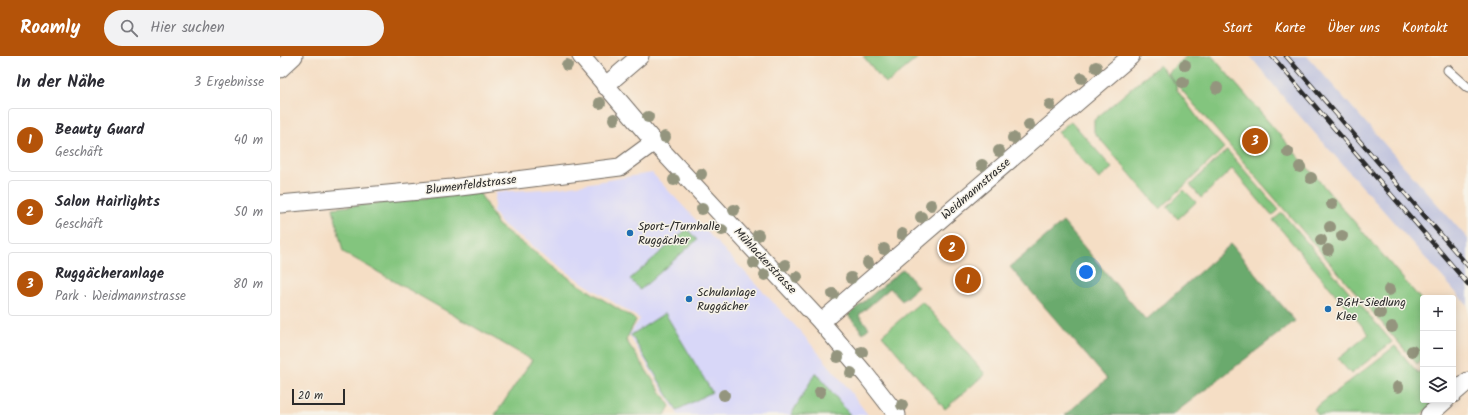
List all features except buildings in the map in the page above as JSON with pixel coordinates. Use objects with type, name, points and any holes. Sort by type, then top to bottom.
[{"type":"street","points":[[280,69],[294,56]]},
{"type":"street","name":"Mühlackerstrasse","points":[[581,56],[654,142],[821,322],[866,375],[897,415]]},
{"type":"street","points":[[605,86],[640,56]]},
{"type":"street","name":"Weidmannstrasse","points":[[821,322],[1131,56]]},
{"type":"street","name":"Blumenfeldstrasse","points":[[280,204],[452,188],[620,167],[654,142]]},
{"type":"street","points":[[1456,391],[1468,381]]},
{"type":"street","points":[[1429,415],[1443,403]]},
{"type":"lane","points":[[1448,70],[1468,88]]},
{"type":"shaded area","points":[[1250,56],[1307,56],[1468,239],[1468,306],[1289,104]]},
{"type":"shaded area","name":"Schulanlage Ruggächer","points":[[652,173],[799,330],[843,382],[868,415],[850,415],[816,372],[791,415],[678,415],[629,335],[640,319],[577,279],[501,223],[493,212],[496,192],[559,188]]},
{"type":"green space","points":[[863,56],[920,56],[890,81],[885,83]]},
{"type":"green space","points":[[1187,56],[1212,56],[1420,299],[1420,362],[1417,364],[1167,73]]},
{"type":"green space","points":[[1159,65],[1176,85],[1177,90],[1200,121],[1224,148],[1160,209],[1094,132],[1094,120]]},
{"type":"green space","points":[[1071,121],[1112,168],[1099,179],[1058,132]]},
{"type":"green space","points":[[1227,150],[1279,210],[1272,216],[1232,169],[1201,198],[1190,185]]},
{"type":"green space","points":[[1184,190],[1196,202],[1178,219],[1167,207]]},
{"type":"green space","points":[[479,192],[498,225],[573,281],[636,320],[626,340],[670,406],[665,415],[495,415],[532,360],[343,252],[333,208]]},
{"type":"green space","points":[[1282,213],[1392,342],[1351,374],[1338,359],[1369,334],[1273,220]]},
{"type":"green space","points":[[1063,222],[1146,320],[1231,244],[1295,321],[1172,415],[1065,415],[1107,379],[1010,267]]},
{"type":"green space","points":[[687,229],[697,240],[640,290],[630,279]]},
{"type":"green space","points":[[903,269],[918,287],[902,301],[890,288],[859,315],[869,328],[863,333],[848,315]]},
{"type":"green space","points":[[922,301],[985,374],[945,409],[882,335]]},
{"type":"green space","points":[[665,313],[712,392],[677,410],[631,335]]},
{"type":"green space","points":[[1395,346],[1418,373],[1420,372],[1420,403],[1434,403],[1420,415],[1318,415],[1314,409]]},
{"type":"green space","points":[[816,372],[850,415],[791,415]]},
{"type":"railway","points":[[1272,56],[1468,284]]},
{"type":"railway","points":[[1286,56],[1468,266]]},
{"type":"place","name":"Ruggächeranlage","points":[[1255,141]]},
{"type":"place","name":"Sport-/Turnhalle Ruggächer","points":[[630,233]]},
{"type":"place","name":"Salon Hairlights","points":[[952,248]]},
{"type":"place","name":"Beauty Guard","points":[[968,280]]},
{"type":"place","name":"Schulanlage Ruggächer","points":[[689,299]]},
{"type":"place","name":"BGH-Siedlung Klee","points":[[1328,309]]}]
